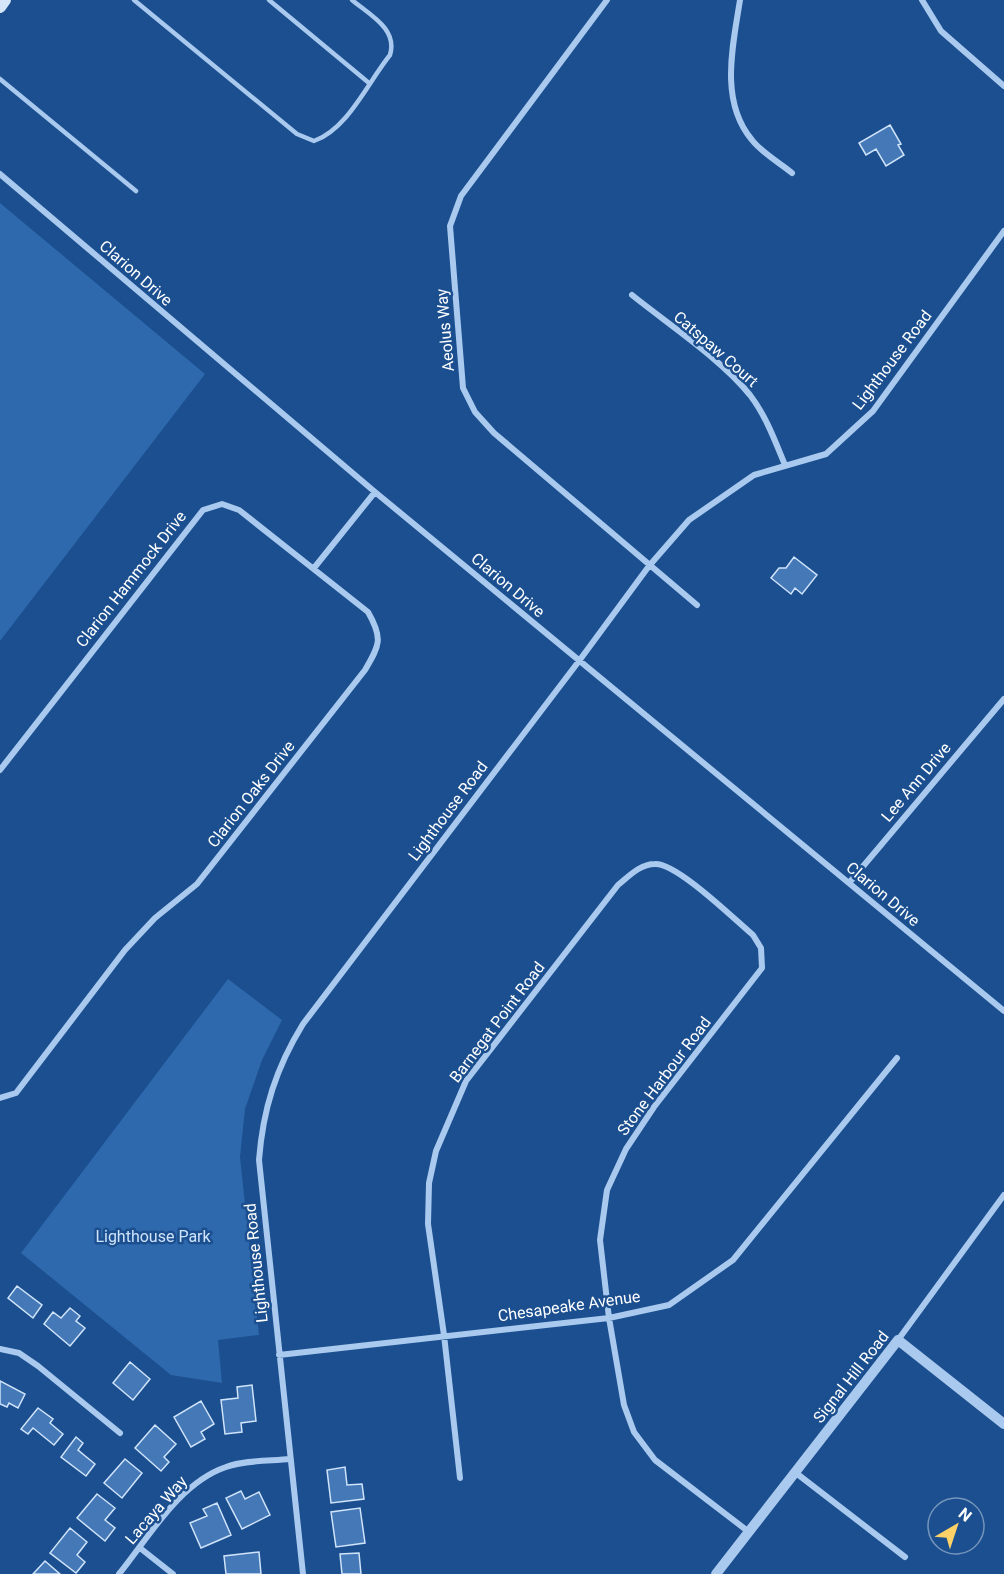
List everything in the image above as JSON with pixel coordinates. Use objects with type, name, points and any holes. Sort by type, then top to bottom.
[{"type":"main road","points":[[0,7],[5,0]]},
{"type":"street","name":"Aeolus Way","points":[[607,0],[461,196],[450,226],[463,388],[475,412],[494,433],[697,605]]},
{"type":"street","points":[[740,0],[729,68],[739,115],[752,140],[792,173]]},
{"type":"street","points":[[922,0],[941,31],[1004,86]]},
{"type":"street","name":"Clarion Drive","points":[[0,174],[375,492],[1004,1011]]},
{"type":"street","name":"Lighthouse Road","points":[[303,1574],[259,1160],[262,1120],[284,1055],[303,1024],[649,566],[689,520],[726,492],[754,475],[826,454],[873,411],[1004,231]]},
{"type":"street","name":"Catspaw Court","points":[[632,295],[721,367],[749,394],[767,421],[785,465]]},
{"type":"street","points":[[314,568],[375,492]]},
{"type":"street","name":"Clarion Hammock Drive","points":[[0,770],[203,510],[222,504],[239,510],[314,568]]},
{"type":"street","name":"Clarion Oaks Drive","points":[[0,1098],[16,1093],[125,950],[155,918],[197,884],[365,670],[376,650],[379,631],[368,612],[314,568]]},
{"type":"street","name":"Lee Ann Drive","points":[[849,883],[1004,699]]},
{"type":"street","name":"Stone Harbour Road","points":[[618,885],[638,869],[646,866],[654,864],[672,868],[753,935],[761,948],[762,968],[654,1107],[626,1149],[608,1190],[600,1240],[609,1318],[624,1405],[634,1432],[655,1460],[749,1533]]},
{"type":"street","name":"Barnegat Point Road","points":[[460,1478],[444,1335],[428,1224],[429,1183],[436,1151],[466,1081],[618,885]]},
{"type":"street","name":"Chesapeake Avenue","points":[[279,1355],[609,1318],[669,1305],[733,1260],[897,1058]]},
{"type":"street","name":"Signal Hill Road","points":[[716,1574],[898,1340],[1004,1195]]},
{"type":"street","points":[[898,1340],[1004,1424]]},
{"type":"street","points":[[0,1349],[19,1353],[38,1366],[120,1433]]},
{"type":"street","name":"Lacaya Way","points":[[119,1574],[198,1481],[227,1467],[290,1459]]},
{"type":"street","points":[[796,1473],[904,1557]]},
{"type":"street","points":[[140,1548],[173,1574]]},
{"type":"lane","points":[[134,0],[306,139],[314,141],[325,137],[344,118],[390,55],[392,38],[387,30],[352,0]]},
{"type":"lane","points":[[269,0],[369,83]]},
{"type":"lane","points":[[0,79],[136,191]]},
{"type":"green space","points":[[0,203],[205,374],[0,641]]},
{"type":"green space","name":"Lighthouse Park","points":[[228,979],[282,1020],[262,1060],[245,1109],[240,1157],[259,1335],[218,1340],[222,1383],[171,1375],[21,1253]]},
{"type":"building","points":[[890,125],[901,144],[898,145],[904,155],[886,166],[876,149],[866,155],[859,143]]},
{"type":"building","points":[[794,557],[817,575],[802,594],[795,588],[791,594],[771,578],[779,568],[786,568]]},
{"type":"building","points":[[17,1286],[42,1305],[33,1318],[8,1298]]},
{"type":"building","points":[[70,1308],[80,1316],[76,1321],[85,1328],[70,1346],[44,1324],[53,1312],[61,1318]]},
{"type":"building","points":[[130,1362],[150,1379],[133,1400],[113,1383]]},
{"type":"building","points":[[0,1381],[25,1394],[18,1408],[9,1403],[7,1407],[0,1404]]},
{"type":"building","points":[[252,1385],[256,1421],[241,1423],[242,1432],[225,1434],[221,1400],[238,1398],[237,1387]]},
{"type":"building","points":[[201,1401],[214,1424],[201,1432],[205,1439],[191,1447],[174,1417]]},
{"type":"building","points":[[38,1408],[53,1419],[50,1423],[63,1434],[54,1445],[33,1428],[28,1434],[21,1429]]},
{"type":"building","points":[[155,1425],[176,1444],[164,1457],[169,1462],[161,1471],[135,1448]]},
{"type":"building","points":[[76,1437],[83,1443],[78,1450],[95,1464],[86,1476],[61,1457]]},
{"type":"building","points":[[125,1459],[142,1473],[122,1498],[104,1483]]},
{"type":"building","points":[[345,1467],[347,1485],[362,1484],[364,1499],[331,1503],[327,1470]]},
{"type":"building","points":[[241,1491],[245,1499],[259,1492],[270,1515],[242,1529],[226,1498]]},
{"type":"building","points":[[97,1494],[115,1508],[105,1520],[115,1528],[105,1541],[77,1518]]},
{"type":"building","points":[[217,1503],[231,1535],[201,1548],[190,1523],[207,1516],[203,1509]]},
{"type":"building","points":[[360,1508],[365,1543],[336,1547],[331,1512]]},
{"type":"building","points":[[70,1528],[87,1542],[77,1555],[85,1562],[76,1573],[50,1553]]},
{"type":"building","points":[[259,1552],[261,1574],[226,1574],[224,1556]]},
{"type":"building","points":[[359,1553],[361,1574],[342,1574],[340,1554]]},
{"type":"building","points":[[45,1561],[60,1574],[33,1574]]}]
